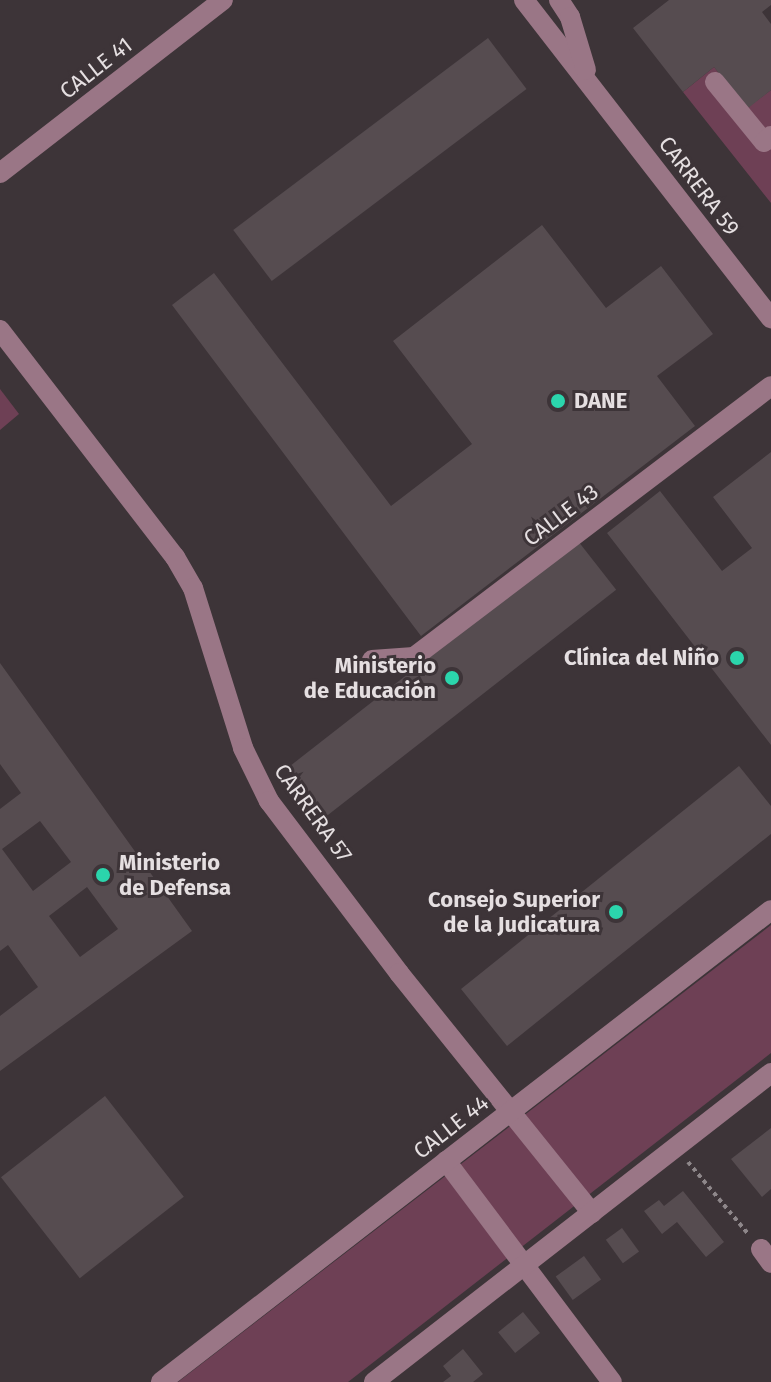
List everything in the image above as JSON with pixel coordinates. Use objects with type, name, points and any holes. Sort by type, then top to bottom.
[{"type":"street","name":"CALLE 41","points":[[0,173],[223,0]]},
{"type":"street","name":"CARRERA 59","points":[[524,0],[590,81],[771,319]]},
{"type":"street","name":"CARRERA 59","points":[[559,0],[570,17],[590,81]]},
{"type":"street","points":[[715,82],[764,142],[771,136]]},
{"type":"street","name":"CARRERA 57","points":[[0,330],[175,557],[193,588],[243,748],[269,801],[399,973],[592,1213]]},
{"type":"street","name":"CALLE 43","points":[[372,660],[414,657],[771,386]]},
{"type":"street","name":"CALLE 44","points":[[161,1382],[771,910]]},
{"type":"street","points":[[374,1382],[771,1073]]},
{"type":"street","points":[[446,1161],[612,1382]]},
{"type":"path","points":[[687,1160],[766,1256]]},
{"type":"shaded area","points":[[714,67],[747,108],[771,90],[771,203],[683,92]]},
{"type":"shaded area","points":[[0,389],[19,414],[0,430]]},
{"type":"shaded area","points":[[771,925],[771,1053],[348,1382],[178,1382]]},
{"type":"building","points":[[669,0],[771,0],[771,5],[762,12],[771,24],[771,90],[747,109],[714,67],[683,92],[633,28]]},
{"type":"building","points":[[488,38],[527,89],[272,281],[233,230]]},
{"type":"building","name":"DANE","points":[[542,225],[606,308],[661,266],[713,334],[657,376],[695,426],[421,636],[172,305],[214,273],[391,506],[472,444],[393,341]]},
{"type":"building","name":"Clínica del Niño","points":[[771,452],[771,745],[607,533],[660,491],[722,571],[752,548],[713,497]]},
{"type":"building","name":"Ministerio de Educación","points":[[578,541],[616,590],[327,816],[289,767]]},
{"type":"building","name":"Ministerio de Defensa","points":[[0,663],[192,931],[0,1071],[0,1016],[38,987],[8,945],[0,951],[0,809],[21,793],[0,764]],"holes":[[[40,821],[71,862],[33,891],[2,849]],[[87,887],[118,929],[80,957],[49,916]]]},
{"type":"building","name":"Consejo Superior de la Judicatura","points":[[739,766],[771,806],[771,834],[507,1046],[461,989]]},
{"type":"building","points":[[105,1096],[184,1197],[80,1278],[1,1177]]},
{"type":"building","points":[[771,1128],[771,1189],[762,1197],[731,1159]]},
{"type":"building","points":[[683,1191],[724,1242],[706,1257],[677,1222],[662,1234],[644,1211],[659,1200],[664,1206]]},
{"type":"building","points":[[622,1228],[639,1251],[623,1263],[606,1240]]},
{"type":"building","points":[[584,1256],[601,1279],[573,1300],[556,1277]]},
{"type":"building","points":[[523,1312],[540,1333],[515,1353],[498,1332]]},
{"type":"building","points":[[463,1349],[483,1374],[473,1382],[443,1382],[451,1376],[443,1366]]},
{"type":"place","name":"DANE","points":[[558,401]]},
{"type":"place","name":"Clínica del Niño","points":[[737,658]]},
{"type":"place","name":"Ministerio de Educación","points":[[452,678]]},
{"type":"place","name":"Ministerio de Defensa","points":[[103,875]]},
{"type":"place","name":"Consejo Superior de la Judicatura","points":[[616,912]]}]
